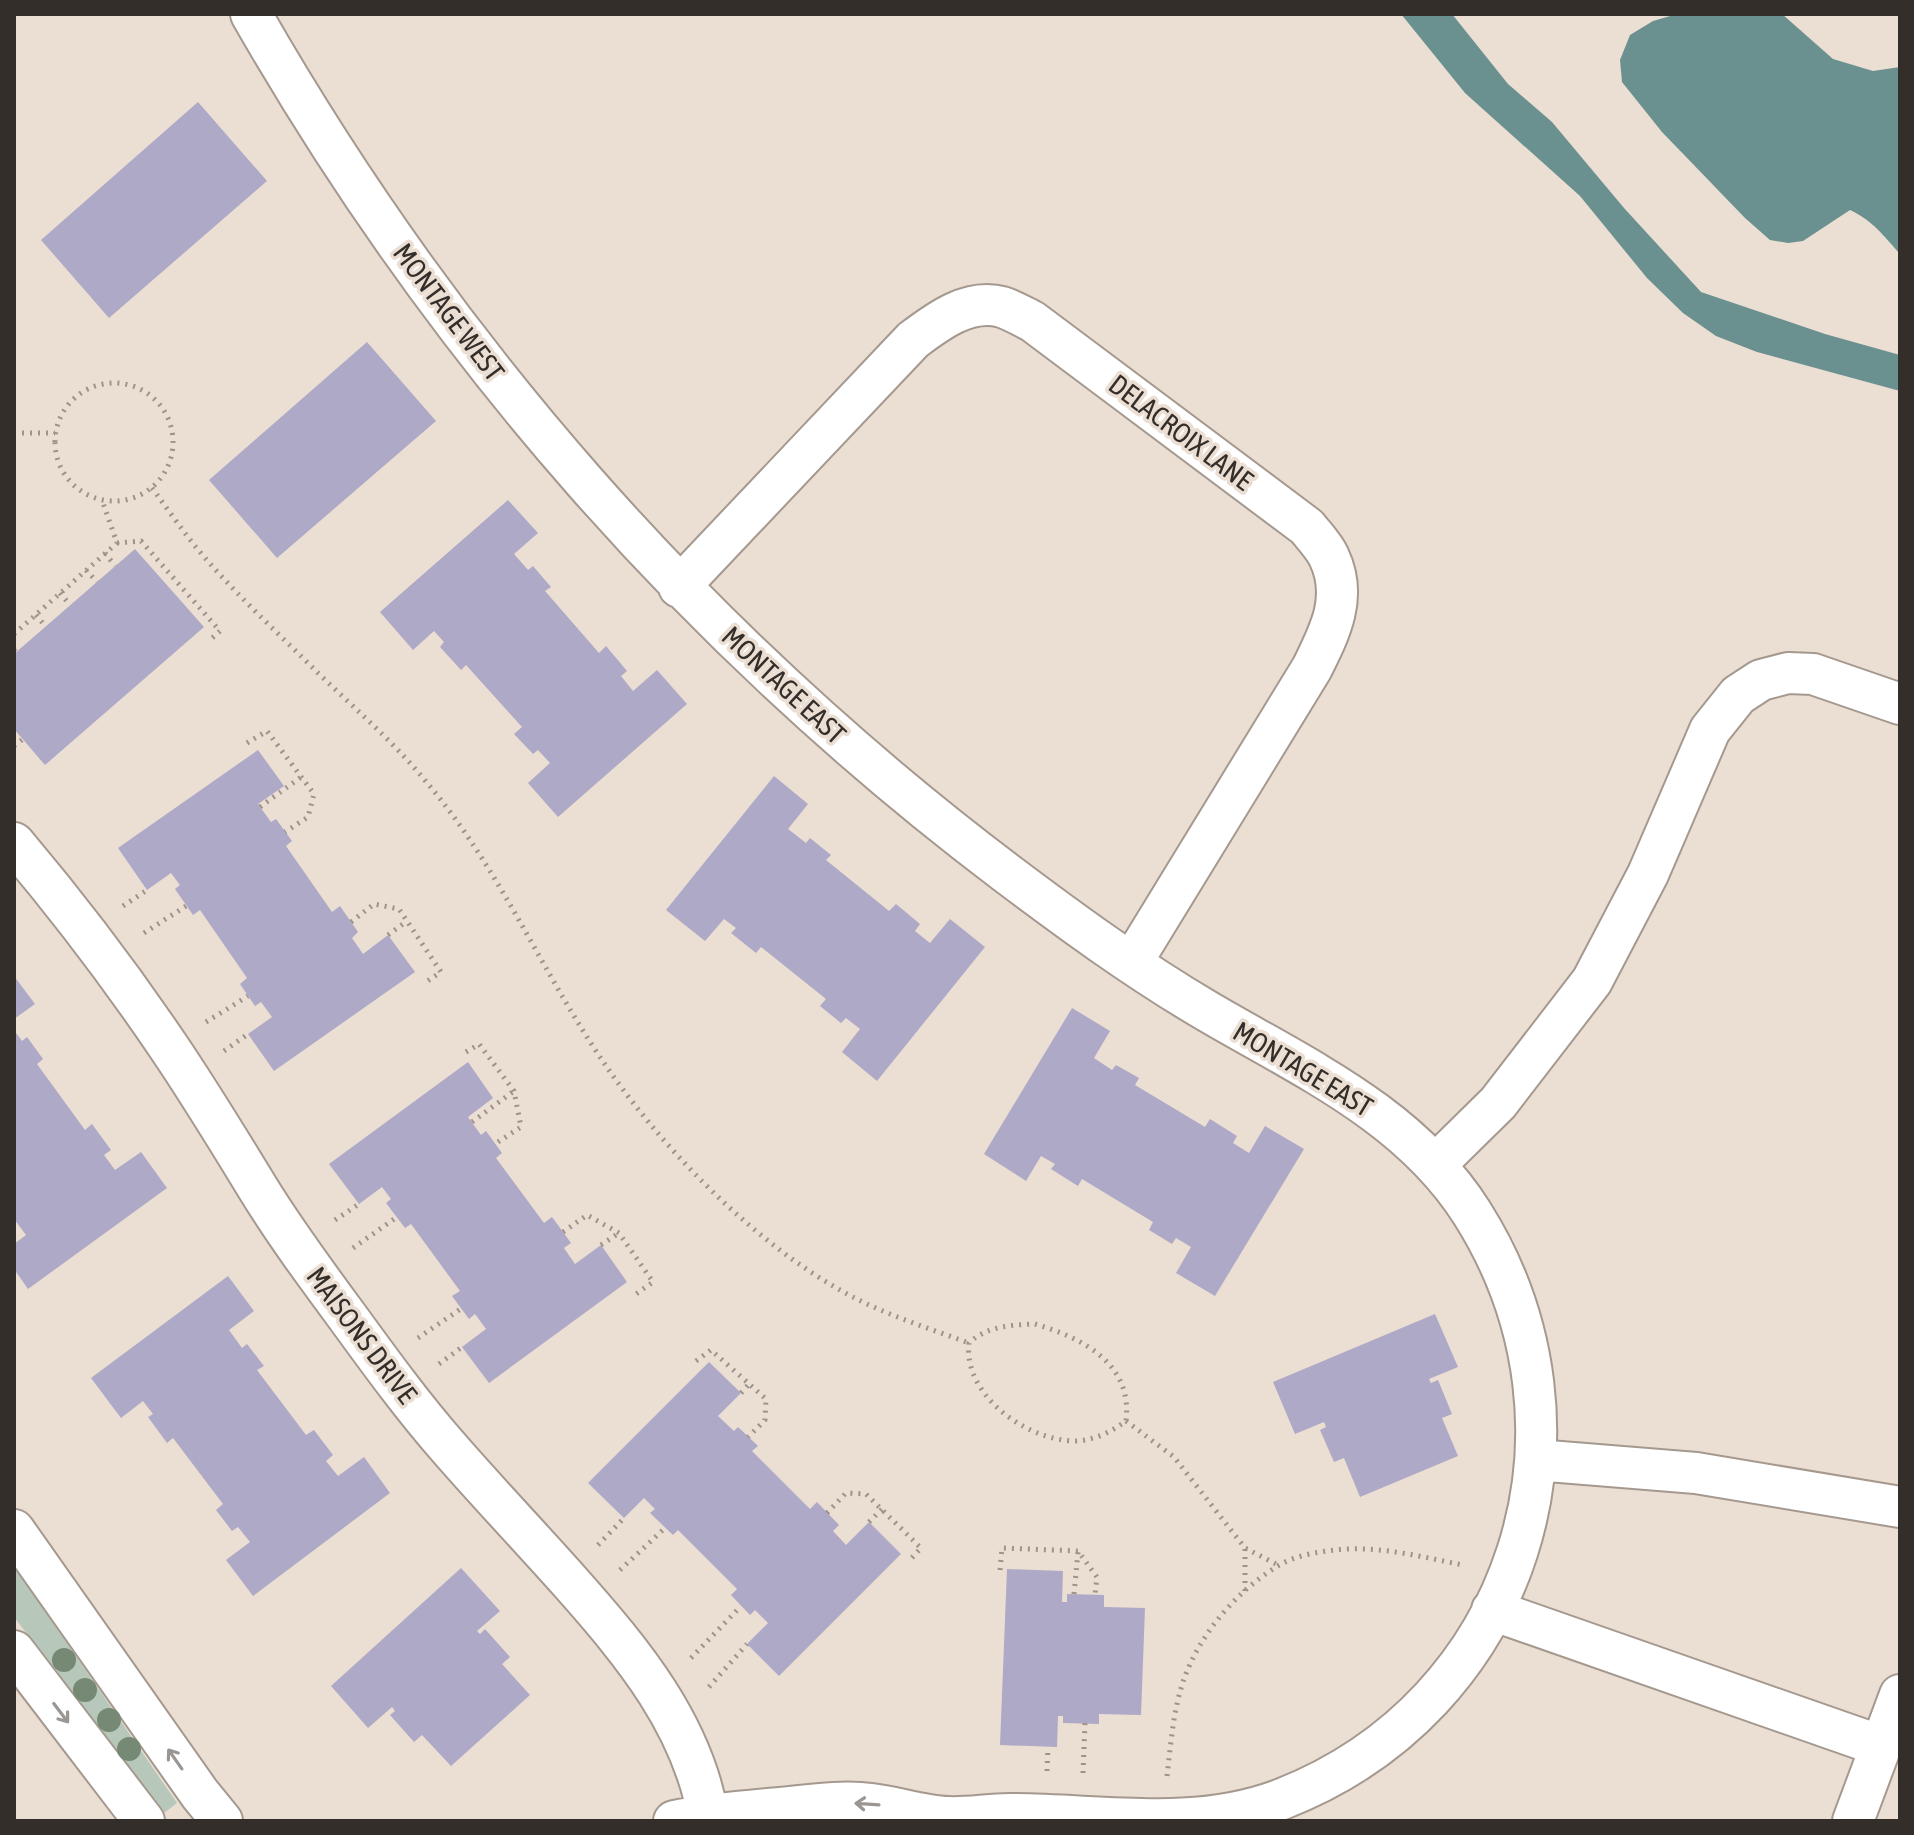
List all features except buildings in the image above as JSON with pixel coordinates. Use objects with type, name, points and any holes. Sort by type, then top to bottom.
[{"type":"street","name":"MONTAGE WEST","points":[[251,14],[344,166],[466,341],[576,473],[679,587]]},
{"type":"street","name":"DELACROIX LANE","points":[[679,587],[913,340],[940,320],[967,307],[1001,307],[1032,321],[1307,527],[1329,555],[1339,589],[1334,625],[1312,668],[1132,962]]},
{"type":"street","name":"MONTAGE EAST","points":[[679,587],[894,785],[1015,880],[1201,1008],[1348,1091],[1436,1164],[1470,1210],[1499,1260],[1518,1312],[1531,1367],[1537,1422],[1535,1477],[1524,1529],[1509,1575],[1468,1652],[1437,1694],[1395,1733],[1339,1771],[1249,1815],[1170,1821],[1008,1814],[939,1819],[867,1803],[818,1804],[697,1819]]},
{"type":"street","points":[[1436,1164],[1498,1103],[1592,981],[1648,874],[1710,730],[1738,695],[1761,680],[1788,673],[1813,674],[1900,704]]},
{"type":"street","name":"MAISONS DRIVE","points":[[14,843],[67,905],[117,973],[302,1254],[403,1391],[447,1446],[634,1658],[662,1698],[684,1737],[700,1776],[697,1819]]},
{"type":"street","points":[[1536,1460],[1696,1473],[1900,1507]]},
{"type":"street","points":[[14,1530],[222,1821]]},
{"type":"street","points":[[1492,1610],[1881,1746]]},
{"type":"street","points":[[14,1651],[144,1821]]},
{"type":"street","points":[[1853,1821],[1900,1695]]},
{"type":"path","points":[[117,382],[150,394],[171,423],[174,441],[164,475],[152,488],[119,501],[102,500],[71,483],[55,451],[55,433],[60,416],[70,401],[84,390],[117,382]]},
{"type":"path","points":[[14,433],[55,433]]},
{"type":"path","points":[[152,488],[194,545],[224,578],[428,783],[478,848],[603,1061],[658,1132],[704,1182],[784,1254],[841,1291],[885,1313],[969,1343]]},
{"type":"path","points":[[102,500],[117,543]]},
{"type":"path","points":[[14,634],[117,543],[141,541],[220,631],[210,640]]},
{"type":"path","points":[[105,553],[115,566]]},
{"type":"path","points":[[86,570],[97,582]]},
{"type":"path","points":[[60,593],[70,605]]},
{"type":"path","points":[[36,615],[46,627]]},
{"type":"path","points":[[247,743],[267,731],[314,794],[308,817],[285,832]]},
{"type":"path","points":[[14,746],[23,739]]},
{"type":"path","points":[[260,807],[301,777]]},
{"type":"path","points":[[123,906],[147,890]]},
{"type":"path","points":[[351,922],[374,904],[399,909],[441,972],[423,984]]},
{"type":"path","points":[[144,933],[186,906]]},
{"type":"path","points":[[388,935],[407,921]]},
{"type":"path","points":[[206,1022],[248,996]]},
{"type":"path","points":[[224,1051],[248,1034]]},
{"type":"path","points":[[466,1052],[479,1044],[514,1091],[521,1127],[495,1144]]},
{"type":"path","points":[[472,1122],[514,1091]]},
{"type":"path","points":[[335,1220],[359,1204]]},
{"type":"path","points":[[563,1232],[587,1215],[619,1233],[653,1282],[636,1294]]},
{"type":"path","points":[[353,1248],[397,1217]]},
{"type":"path","points":[[601,1245],[619,1233]]},
{"type":"path","points":[[418,1338],[462,1308]]},
{"type":"path","points":[[1035,1324],[1079,1340],[1098,1353],[1123,1385],[1129,1403],[1126,1421],[1113,1431],[1095,1438],[1074,1441],[1023,1426],[1000,1410],[982,1390],[971,1370],[967,1355],[969,1343],[979,1333],[1012,1325],[1035,1324]]},
{"type":"path","points":[[439,1364],[462,1347]]},
{"type":"path","points":[[696,1361],[711,1350],[766,1399],[765,1420],[748,1437]]},
{"type":"path","points":[[741,1393],[749,1384]]},
{"type":"path","points":[[1126,1421],[1174,1457],[1245,1548],[1278,1565]]},
{"type":"path","points":[[827,1513],[846,1493],[866,1494],[921,1548],[908,1562]]},
{"type":"path","points":[[869,1522],[882,1509]]},
{"type":"path","points":[[598,1545],[624,1518]]},
{"type":"path","points":[[620,1570],[665,1528]]},
{"type":"path","points":[[1000,1570],[1002,1548],[1078,1551]]},
{"type":"path","points":[[1245,1548],[1245,1591]]},
{"type":"path","points":[[1167,1776],[1173,1724],[1184,1680],[1197,1650],[1213,1625],[1245,1591],[1278,1565],[1305,1555],[1368,1549],[1463,1565]]},
{"type":"path","points":[[1074,1594],[1078,1551]]},
{"type":"path","points":[[1078,1551],[1097,1577],[1095,1595]]},
{"type":"path","points":[[691,1658],[741,1606]]},
{"type":"path","points":[[709,1687],[747,1644]]},
{"type":"path","points":[[1083,1773],[1085,1723]]},
{"type":"path","points":[[1047,1771],[1048,1747]]},
{"type":"green space","points":[[14,1566],[177,1803],[164,1813],[14,1617]]},
{"type":"water","points":[[1401,14],[1452,14],[1508,84],[1552,122],[1624,208],[1701,292],[1825,334],[1900,355],[1900,391],[1757,352],[1716,336],[1683,313],[1647,278],[1580,196],[1465,93]]},
{"type":"water","points":[[1677,14],[1782,14],[1833,59],[1873,71],[1900,67],[1900,254],[1871,224],[1850,210],[1803,241],[1788,243],[1770,240],[1662,132],[1622,82],[1620,60],[1630,35],[1653,21]]}]
